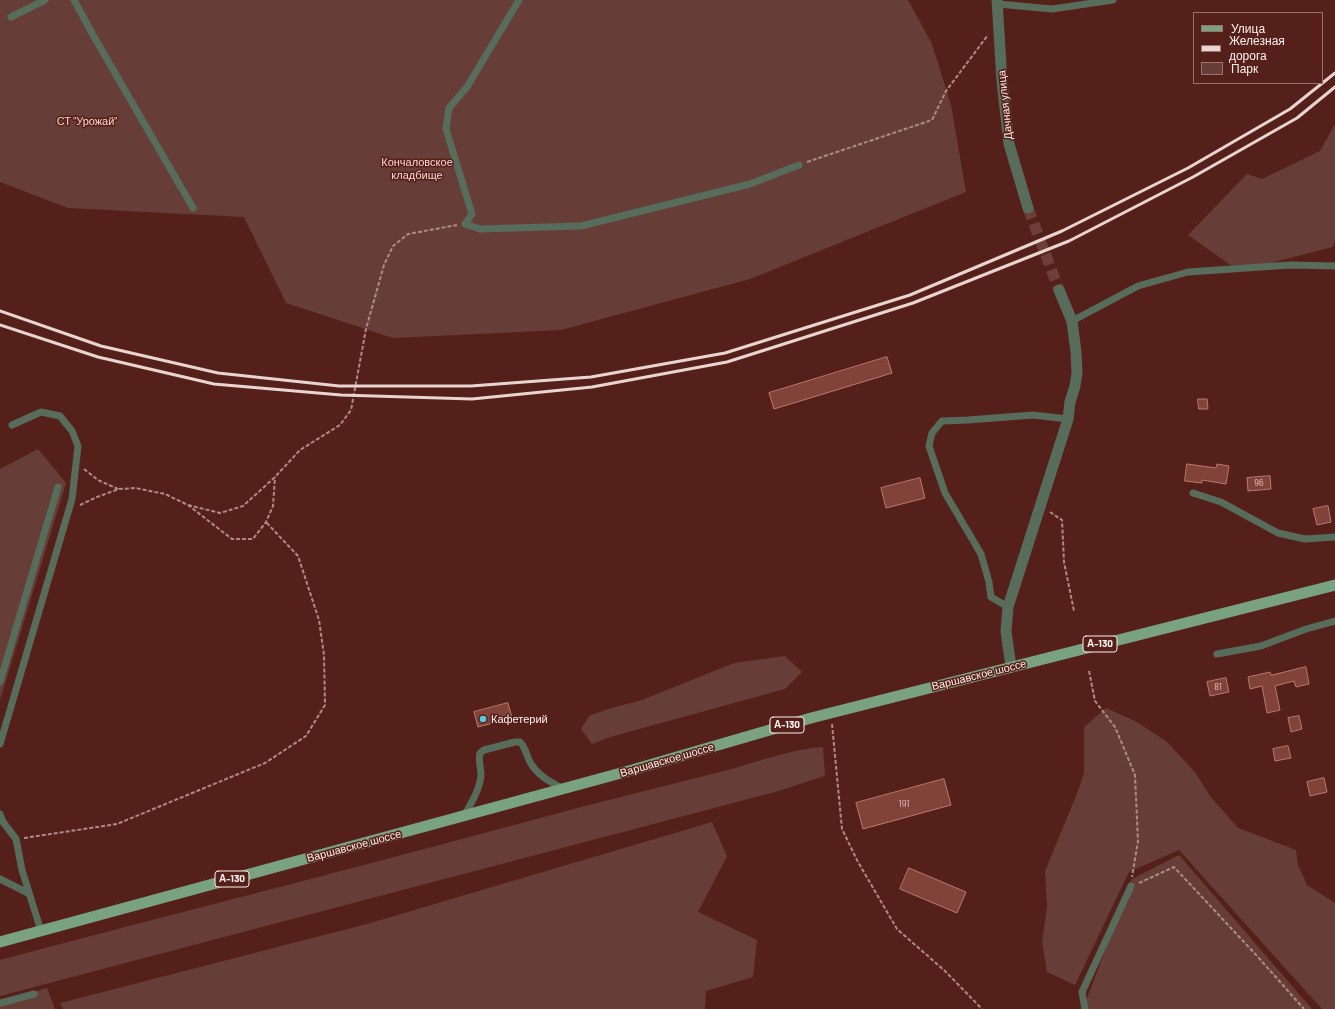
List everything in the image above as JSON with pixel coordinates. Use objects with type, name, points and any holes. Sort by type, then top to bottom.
[{"type":"main road","name":"Варшавское шоссе","points":[[0,942],[564,789],[830,713],[1335,585]]},
{"type":"street","name":"Дачная улица","points":[[998,2],[1002,81],[1010,144],[1028,208]]},
{"type":"street","points":[[1011,667],[1006,632],[1008,607],[1068,419],[1070,402],[1077,373],[1072,321],[1059,290]]},
{"type":"lane","points":[[11,16],[45,0]]},
{"type":"lane","points":[[74,0],[96,42],[193,208]]},
{"type":"lane","points":[[519,0],[467,87],[449,108],[446,129],[472,214],[464,224],[480,229],[582,226],[750,184],[799,165]]},
{"type":"lane","points":[[998,2],[1052,9],[1113,0]]},
{"type":"lane","points":[[1072,321],[1138,286],[1188,272],[1290,265],[1335,266]]},
{"type":"lane","points":[[0,744],[72,499],[78,446],[72,431],[60,416],[41,412],[12,425]]},
{"type":"lane","points":[[1008,607],[991,597],[989,582],[981,554],[945,493],[929,446],[932,433],[942,421],[1033,415],[1068,419]]},
{"type":"lane","points":[[0,682],[58,487]]},
{"type":"lane","points":[[1193,493],[1221,502],[1278,533],[1305,539],[1335,537]]},
{"type":"lane","points":[[1216,654],[1261,646],[1306,629],[1335,621]]},
{"type":"lane","points":[[464,816],[477,790],[481,775],[479,758],[480,753],[484,750],[520,742],[524,747],[530,762],[540,774],[550,782],[564,789]]},
{"type":"lane","points":[[0,814],[3,822],[16,839],[22,870],[40,931]]},
{"type":"lane","points":[[0,879],[28,893]]},
{"type":"lane","points":[[1085,1009],[1082,992],[1131,886]]},
{"type":"lane","points":[[0,1003],[34,994]]},
{"type":"path","points":[[799,165],[932,120],[946,91],[998,22]]},
{"type":"path","points":[[68,511],[119,489],[135,488],[165,494],[188,505],[220,513],[243,506],[300,450],[340,425],[351,410],[366,329],[384,266],[393,246],[408,234],[464,224]]},
{"type":"path","points":[[81,467],[98,480],[119,489]]},
{"type":"path","points":[[188,505],[232,539],[253,539],[266,522],[273,506],[275,476]]},
{"type":"path","points":[[1041,505],[1062,520],[1064,562],[1074,612]]},
{"type":"path","points":[[16,839],[117,824],[265,763],[306,736],[325,705],[324,655],[319,620],[298,556],[266,522]]},
{"type":"path","points":[[1089,671],[1095,700],[1114,727],[1135,775],[1138,841],[1131,886]]},
{"type":"path","points":[[830,713],[842,829],[858,862],[897,929],[945,971],[982,1009]]},
{"type":"path","points":[[1131,886],[1174,867],[1304,1009]]},
{"type":"green space","name":"Кончаловское кладбище","points":[[0,0],[908,0],[932,44],[951,105],[966,192],[750,279],[561,330],[393,338],[286,303],[244,217],[68,208],[0,182]]},
{"type":"green space","points":[[1335,124],[1335,241],[1333,247],[1239,271],[1188,235],[1247,174],[1262,179],[1320,151]]},
{"type":"green space","points":[[38,449],[66,483],[0,700],[0,469]]},
{"type":"green space","points":[[785,656],[802,672],[785,689],[610,737],[592,744],[581,729],[589,716],[608,709],[642,700],[734,663]]},
{"type":"green space","points":[[1106,708],[1135,721],[1166,741],[1195,772],[1210,796],[1238,828],[1296,850],[1298,865],[1307,885],[1335,903],[1335,1009],[1322,1009],[1179,850],[1129,872],[1075,985],[1047,972],[1042,942],[1047,906],[1045,871],[1084,773],[1084,727]]},
{"type":"green space","points":[[823,747],[825,776],[775,792],[0,996],[0,960],[728,770],[787,753]]},
{"type":"green space","points":[[712,822],[727,856],[698,912],[757,940],[753,977],[706,991],[705,1009],[63,1009],[60,1003],[367,924]]},
{"type":"green space","points":[[1179,855],[1312,1009],[1083,1009],[1132,879]]},
{"type":"green space","points":[[47,988],[55,1009],[0,1009],[0,1001]]},
{"type":"building","points":[[887,357],[892,373],[774,409],[769,393]]},
{"type":"building","points":[[1198,399],[1207,399],[1208,409],[1199,409]]},
{"type":"building","points":[[1187,464],[1216,468],[1217,464],[1229,466],[1226,484],[1202,480],[1202,483],[1185,481]]},
{"type":"building","points":[[1270,476],[1271,489],[1248,491],[1247,478]]},
{"type":"building","points":[[920,478],[925,498],[886,508],[881,488]]},
{"type":"building","points":[[1328,506],[1331,522],[1317,525],[1313,509]]},
{"type":"building","points":[[1306,667],[1309,684],[1296,687],[1294,681],[1275,686],[1280,710],[1267,713],[1262,686],[1250,689],[1248,677],[1270,672],[1271,675]]},
{"type":"building","points":[[1226,678],[1229,692],[1210,696],[1207,682]]},
{"type":"building","points":[[508,703],[512,718],[478,727],[474,712]]},
{"type":"building","points":[[1299,716],[1302,729],[1291,732],[1288,718]]},
{"type":"building","points":[[1288,746],[1291,758],[1275,761],[1273,749]]},
{"type":"building","points":[[1324,778],[1327,792],[1310,796],[1307,782]]},
{"type":"building","points":[[944,779],[951,805],[863,829],[856,803]]},
{"type":"building","points":[[909,868],[966,892],[957,913],[900,889]]},
{"type":"tunnel","points":[[1028,208],[1059,290]]},
{"type":"railway","points":[[1323,83],[1335,73]]},
{"type":"railway","points":[[0,311],[101,346],[218,373],[339,386],[471,386],[591,377],[725,353],[910,295],[1062,231],[1188,168],[1290,109],[1321,84]]},
{"type":"railway","points":[[0,325],[98,357],[214,384],[341,395],[472,399],[592,387],[727,362],[913,303],[1069,241],[1193,177],[1297,118],[1335,87]]},
{"type":"place","name":"Кафетерий","points":[[483,719]]},
{"type":"park label","name":"СТ \"Урожай\"","points":[[87,121]]}]
